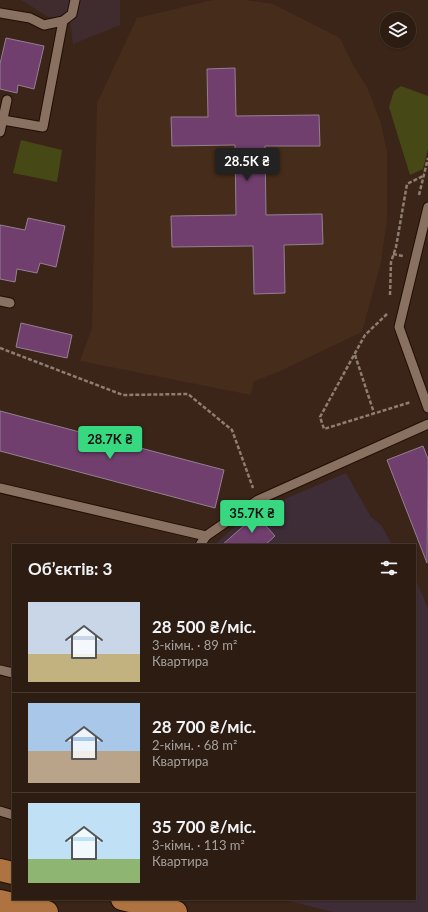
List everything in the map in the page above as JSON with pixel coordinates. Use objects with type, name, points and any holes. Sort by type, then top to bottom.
[{"type":"main road","points":[[0,870],[12,873]]},
{"type":"main road","points":[[130,900],[147,902],[176,912]]},
{"type":"main road","points":[[0,901],[47,912]]},
{"type":"lane","points":[[0,13],[30,18],[44,25],[63,22],[72,14],[75,0]]},
{"type":"lane","points":[[3,120],[43,126],[63,22]]},
{"type":"lane","points":[[0,132],[7,100]]},
{"type":"lane","points":[[428,207],[399,327],[428,408]]},
{"type":"lane","points":[[0,300],[10,303]]},
{"type":"lane","points":[[201,544],[206,536],[258,500],[428,424]]},
{"type":"lane","points":[[0,488],[206,536]]},
{"type":"lane","points":[[0,670],[12,674]]},
{"type":"lane","points":[[0,811],[12,815]]},
{"type":"path","points":[[390,298],[390,262],[393,254],[407,184],[423,176]]},
{"type":"path","points":[[393,254],[404,256]]},
{"type":"path","points":[[388,308],[387,314],[365,335],[320,417],[324,428],[424,398]]},
{"type":"path","points":[[0,348],[123,395],[188,394],[232,430],[258,500]]},
{"type":"path","points":[[354,354],[374,413]]},
{"type":"shaded area","points":[[21,0],[120,0],[120,25],[73,44],[70,19],[48,17]]},
{"type":"shaded area","points":[[213,0],[245,0],[273,4],[340,38],[353,65],[367,87],[381,123],[387,152],[387,220],[381,262],[362,332],[278,372],[254,381],[251,395],[80,361],[92,328],[97,103],[137,18]]},
{"type":"shaded area","points":[[401,86],[428,96],[428,149],[423,169],[410,175],[389,107],[394,91]]},
{"type":"shaded area","points":[[21,140],[62,150],[57,182],[13,173]]},
{"type":"shaded area","points":[[346,473],[371,517],[382,526],[391,544],[215,544],[249,514]]},
{"type":"shaded area","points":[[416,580],[428,608],[428,912],[333,912],[285,900],[416,900]]},
{"type":"building","points":[[6,38],[44,46],[34,89],[18,85],[17,93],[0,89],[0,64]]},
{"type":"building","points":[[235,68],[236,116],[319,115],[320,146],[265,146],[266,215],[322,214],[323,244],[284,245],[285,293],[254,294],[253,246],[172,247],[171,216],[236,215],[235,145],[172,146],[171,117],[208,117],[207,69]]},
{"type":"building","points":[[28,218],[65,226],[56,267],[40,263],[37,273],[17,269],[15,282],[0,279],[0,225],[25,230]]},
{"type":"building","points":[[21,323],[72,335],[67,358],[16,347]]},
{"type":"building","points":[[0,411],[224,470],[215,508],[0,451]]},
{"type":"building","points":[[423,446],[428,459],[427,563],[387,460]]},
{"type":"building","points":[[256,515],[275,536],[266,544],[223,544]]}]
